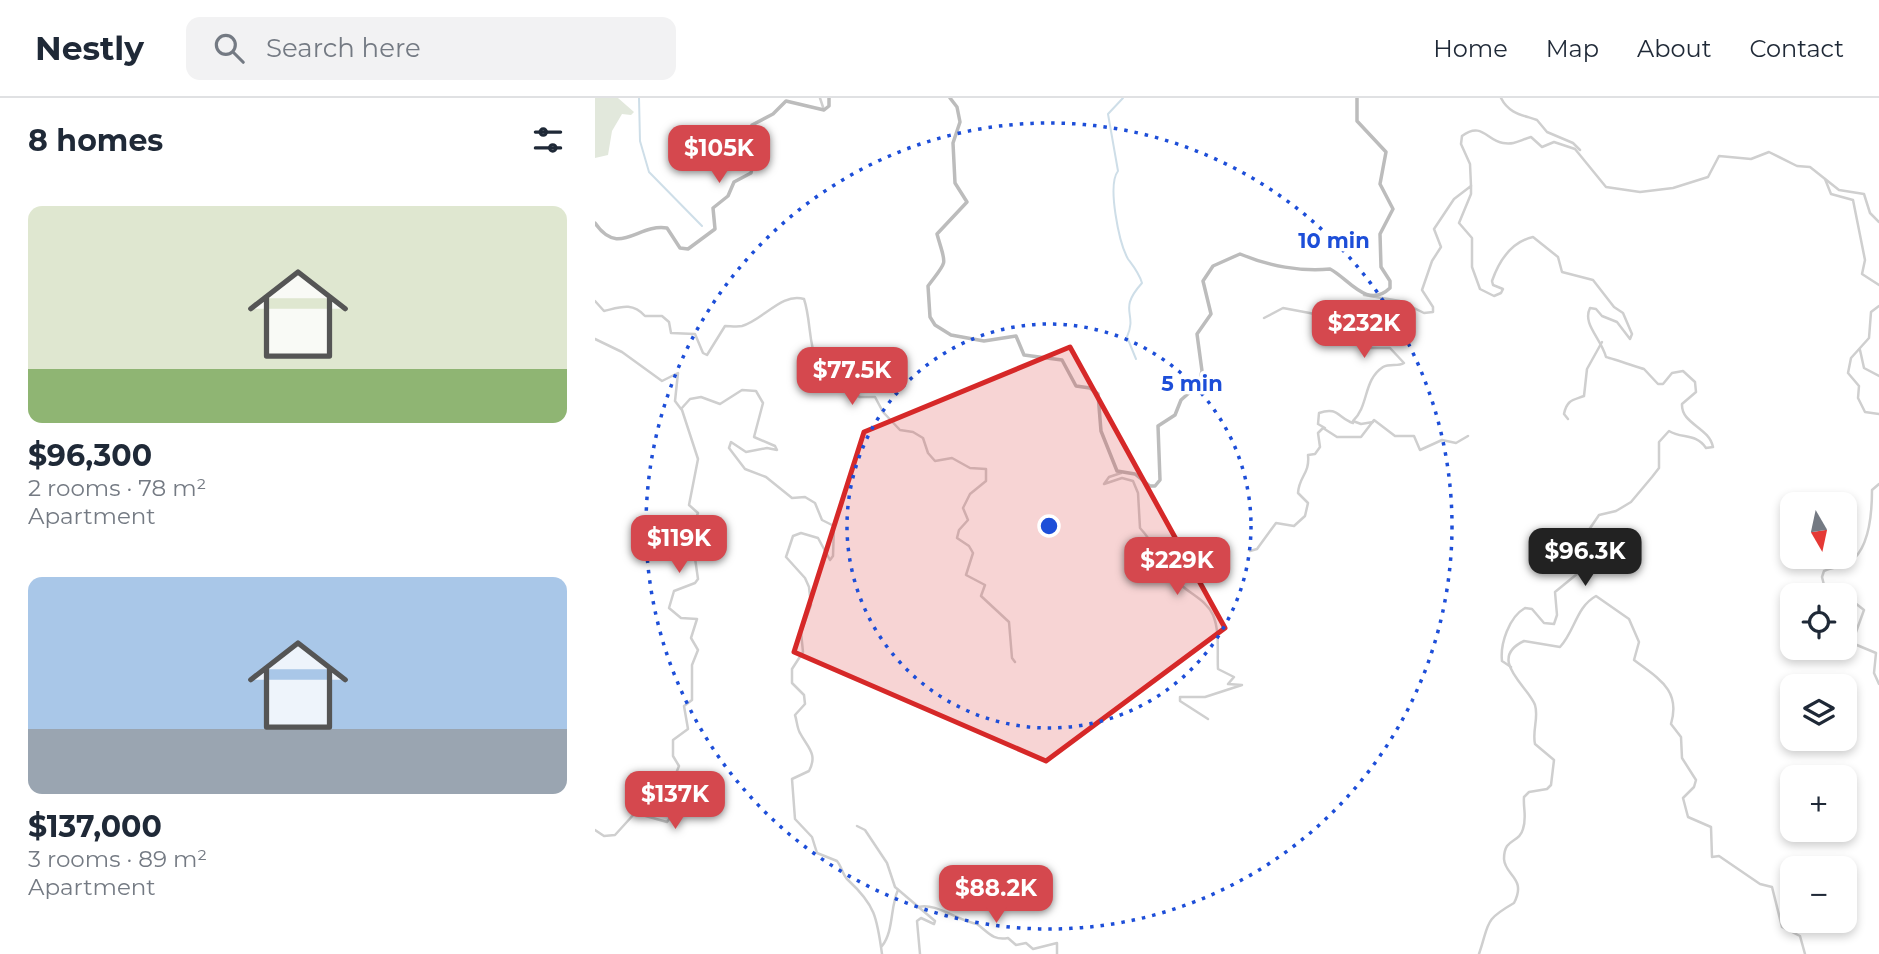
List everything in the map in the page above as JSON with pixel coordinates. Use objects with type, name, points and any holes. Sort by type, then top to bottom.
[{"type":"street","points":[[820,98],[824,110]]},
{"type":"street","points":[[824,110],[829,106],[829,98]]},
{"type":"street","points":[[952,98],[960,122],[953,143],[955,183],[967,202],[937,234],[945,259],[942,271],[928,286],[930,317],[935,325],[957,337],[984,341],[1016,336],[1024,355],[1062,360],[1076,386],[1090,388],[1098,394],[1101,431],[1115,468],[1121,473]]},
{"type":"street","points":[[1357,98],[1357,121],[1386,152],[1380,184],[1393,206],[1380,234],[1381,267],[1390,281],[1390,288],[1379,294],[1360,292]]},
{"type":"street","points":[[1501,98],[1507,108],[1524,118],[1540,122],[1547,132],[1573,143],[1588,163],[1591,173],[1598,176],[1606,187],[1637,192],[1672,188],[1708,177],[1716,159],[1723,155],[1751,159],[1769,152],[1797,166],[1810,167],[1839,190],[1864,194],[1870,213],[1879,222]]},
{"type":"street","points":[[595,223],[601,233],[613,239],[636,236],[658,226],[667,228],[680,248],[688,248],[715,229],[713,208],[728,196],[734,182],[751,173],[755,152],[753,125],[773,114],[786,101],[824,110]]},
{"type":"street","points":[[1511,667],[1502,661],[1501,649],[1518,612],[1525,608],[1532,609],[1544,623],[1553,624],[1557,615],[1555,592],[1577,574],[1581,540],[1599,515],[1616,511],[1631,502],[1655,474],[1659,468],[1658,445],[1662,436],[1669,431],[1675,435],[1688,435],[1700,440],[1706,448],[1713,447],[1706,433],[1683,415],[1682,404],[1691,398],[1696,390],[1688,373],[1672,373],[1663,384],[1658,384],[1647,370],[1621,358],[1606,357],[1602,342],[1588,324],[1590,308],[1617,322],[1630,339],[1632,334],[1623,313],[1614,307],[1593,281],[1562,272],[1558,257],[1533,237],[1511,248],[1505,255],[1492,281],[1493,285],[1503,289],[1501,293],[1494,296],[1480,289],[1472,267],[1472,238],[1458,223],[1471,194],[1471,164],[1461,141],[1462,136],[1469,132],[1488,133],[1492,139],[1501,143],[1514,144],[1534,138],[1540,146],[1554,142],[1581,153]]},
{"type":"street","points":[[1824,177],[1831,194],[1853,200],[1865,260],[1862,276],[1879,285]]},
{"type":"street","points":[[1208,719],[1179,697],[1205,697],[1242,685],[1228,684],[1234,677],[1218,670],[1216,621],[1210,610],[1175,579],[1167,562],[1157,555],[1151,539],[1140,528],[1138,493],[1133,481],[1122,478],[1104,484],[1109,477],[1121,473],[1135,474],[1150,486],[1155,486],[1160,480],[1158,426],[1175,415],[1181,400],[1195,388],[1201,377],[1197,338],[1212,314],[1203,281],[1210,268],[1240,254],[1273,266],[1305,268],[1315,272],[1331,269],[1350,287],[1368,297],[1400,301],[1428,314],[1434,310],[1422,290],[1432,261],[1441,247],[1434,229],[1454,200],[1471,186]]},
{"type":"street","points":[[595,301],[604,311],[624,305],[638,308],[645,316],[662,316],[669,322],[671,333],[695,334],[703,353],[707,355],[725,326],[743,326],[779,303],[796,298],[804,299],[805,316],[811,328],[810,344],[817,364],[833,375],[837,386],[860,397],[875,397],[883,412],[900,430],[913,432],[923,438],[928,453],[935,461],[953,458],[970,468],[986,470],[986,481],[965,501],[963,508],[968,520],[959,530],[957,538],[973,552],[966,575],[985,585],[981,596],[1009,622],[1012,658],[1015,662]]},
{"type":"street","points":[[1879,306],[1871,312],[1869,338],[1851,358],[1848,375],[1859,386],[1858,398],[1865,412],[1879,414]]},
{"type":"street","points":[[1264,318],[1283,308],[1315,314],[1362,338]]},
{"type":"street","points":[[1362,338],[1383,329],[1399,330],[1415,322],[1413,318],[1391,320],[1387,313],[1417,311]]},
{"type":"street","points":[[1353,423],[1366,403],[1368,386],[1382,368],[1405,363],[1390,348],[1364,348],[1362,338]]},
{"type":"street","points":[[595,339],[622,352],[662,381],[679,374],[675,401],[682,409],[698,459],[689,503],[698,513],[694,523],[706,542],[694,551],[698,579],[695,583],[674,591],[669,608],[681,618],[698,620],[691,638],[698,650],[692,665],[692,700],[684,706],[688,729],[673,740],[673,756],[679,766],[666,798],[670,818],[664,821],[635,813],[615,835],[604,836],[595,830]]},
{"type":"street","points":[[1568,419],[1564,414],[1566,406],[1573,398],[1584,396],[1587,369],[1602,342]]},
{"type":"street","points":[[1860,349],[1864,368],[1879,376]]},
{"type":"street","points":[[682,409],[694,398],[705,397],[718,405],[742,390],[756,391],[763,403],[754,437],[774,445],[777,450],[767,448],[746,453],[730,442],[727,444],[729,448],[745,469],[766,477],[792,498],[809,499],[817,505],[822,520],[834,526],[833,556],[830,560],[818,538],[801,533],[793,536],[786,557],[805,578],[809,587],[810,605],[801,632],[803,652],[792,669],[792,683],[804,695],[805,704],[796,715],[797,728],[813,755],[809,771],[792,779],[791,801],[796,822],[812,837],[817,853],[837,861],[846,879],[872,904],[882,954]]},
{"type":"street","points":[[1373,422],[1361,437],[1339,437],[1316,420],[1319,413],[1339,411],[1353,423],[1378,421],[1395,436],[1414,436],[1418,450],[1442,440],[1456,443],[1468,436]]},
{"type":"street","points":[[1250,551],[1257,549],[1276,523],[1294,526],[1307,512],[1308,503],[1298,493],[1299,486],[1309,469],[1308,456],[1317,452],[1318,433],[1326,429]]},
{"type":"street","points":[[1824,583],[1824,571],[1846,565],[1856,557],[1872,516],[1872,490],[1879,484]]},
{"type":"street","points":[[1479,954],[1488,920],[1498,910],[1514,903],[1518,894],[1517,879],[1506,867],[1504,857],[1508,843],[1523,830],[1526,815],[1524,797],[1529,792],[1547,789],[1554,768],[1551,756],[1535,744],[1532,729],[1537,715],[1535,704],[1519,687],[1511,667],[1510,656],[1524,641],[1560,647],[1570,635],[1583,605],[1594,597],[1627,617],[1639,642],[1634,660],[1656,675],[1669,690],[1675,711],[1671,724],[1681,738],[1682,758],[1696,780],[1683,798],[1688,817],[1711,827],[1712,857],[1716,855],[1726,859],[1760,884],[1772,887],[1781,914],[1782,928],[1800,936],[1805,954]]},
{"type":"street","points":[[1857,605],[1864,610],[1857,628]]},
{"type":"street","points":[[1857,645],[1876,653],[1874,673],[1879,684]]},
{"type":"street","points":[[857,826],[865,830],[887,863],[889,874],[898,890],[935,921],[934,924],[921,918],[917,921],[920,954]]},
{"type":"street","points":[[881,947],[888,938],[891,911],[898,890]]},
{"type":"street","points":[[919,907],[934,906],[963,922],[977,924],[987,934],[999,940],[1008,938],[1016,944],[1026,943],[1033,949],[1057,943],[1057,954]]},
{"type":"highlighted area","points":[[1070,347],[1225,628],[1046,761],[794,652],[864,432]]},
{"type":"shaded area","points":[[595,98],[618,98],[634,112],[631,115],[622,114],[612,131],[608,155],[595,158]]},
{"type":"waterway","points":[[639,98],[640,141],[649,172],[702,226]]},
{"type":"waterway","points":[[1123,98],[1108,114],[1118,171],[1114,188],[1118,228],[1128,259],[1142,283],[1129,306],[1130,329],[1127,337],[1136,359]]}]
